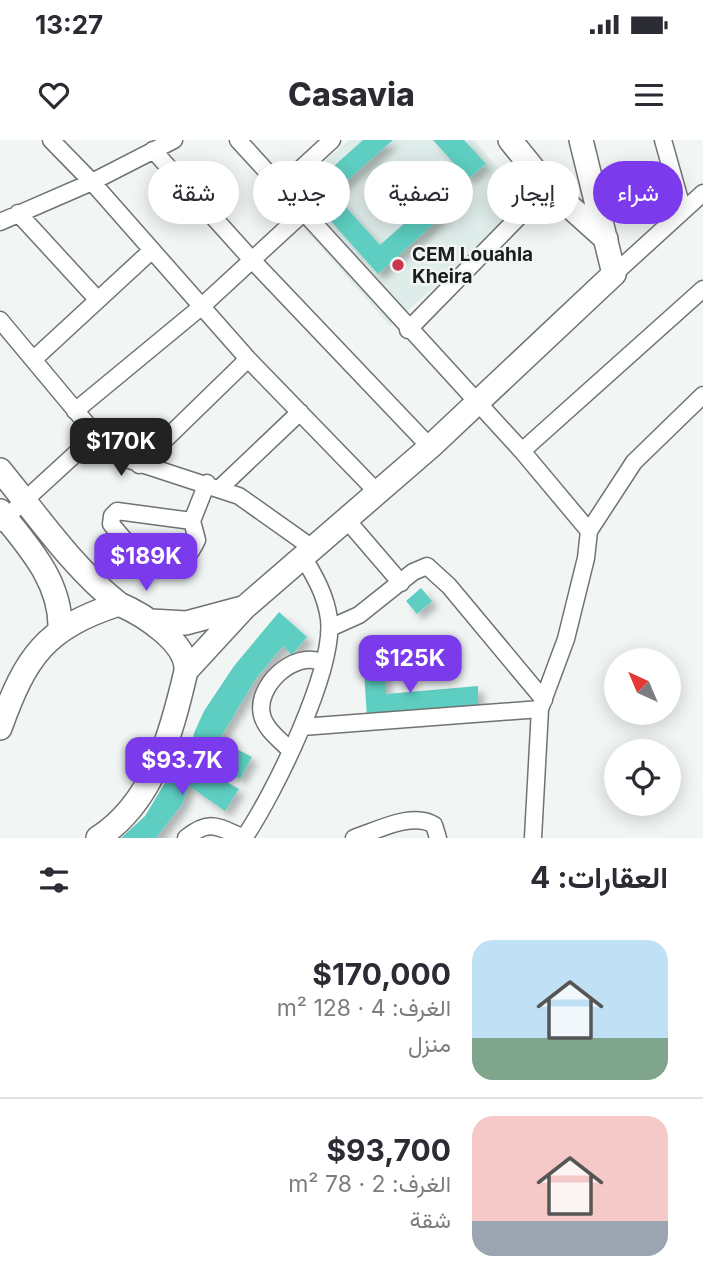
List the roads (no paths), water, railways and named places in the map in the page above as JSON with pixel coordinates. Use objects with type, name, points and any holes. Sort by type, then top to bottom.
[{"type":"street","points":[[51,140],[92,182],[248,359],[378,493]]},
{"type":"street","points":[[0,222],[92,182],[174,140]]},
{"type":"street","points":[[238,140],[258,161]]},
{"type":"street","points":[[510,140],[527,161]]},
{"type":"street","points":[[581,140],[614,274]]},
{"type":"street","points":[[663,140],[669,161]]},
{"type":"street","points":[[309,161],[330,141]]},
{"type":"street","points":[[153,150],[252,260],[430,447]]},
{"type":"street","points":[[683,211],[703,193]]},
{"type":"street","points":[[18,213],[97,299]]},
{"type":"street","points":[[579,215],[606,239]]},
{"type":"street","points":[[75,411],[201,307],[291,224]]},
{"type":"street","points":[[313,224],[523,452],[589,531]]},
{"type":"street","points":[[408,330],[512,224]]},
{"type":"street","points":[[186,671],[245,607],[306,551],[430,447],[475,402],[669,224]]},
{"type":"street","points":[[34,359],[151,251]]},
{"type":"street","points":[[523,452],[703,289]]},
{"type":"street","points":[[0,320],[96,435],[120,457],[239,496],[306,551],[326,604],[330,628],[302,727],[249,835],[209,825],[198,827],[186,838]]},
{"type":"street","points":[[139,465],[248,359]]},
{"type":"street","points":[[533,838],[542,704],[566,639],[586,558],[589,531],[634,462],[703,394]]},
{"type":"street","points":[[192,520],[117,511],[111,516],[111,524],[148,564],[164,567],[179,564],[191,552],[197,540],[192,520],[213,486],[300,412]]},
{"type":"street","points":[[60,630],[59,607],[39,559],[2,517],[25,500],[96,435]]},
{"type":"street","points":[[0,470],[97,586],[120,604],[151,621],[180,649],[187,663],[163,754],[122,817],[98,838]]},
{"type":"street","points":[[346,519],[401,583]]},
{"type":"street","points":[[330,628],[359,615],[422,567],[431,568],[542,704]]},
{"type":"street","points":[[0,728],[25,670],[60,630],[81,617],[120,604]]},
{"type":"street","points":[[151,621],[186,623],[245,607]]},
{"type":"street","points":[[290,750],[266,725],[261,709],[264,698],[275,678],[293,662],[302,658],[322,662]]},
{"type":"street","points":[[302,727],[542,704]]},
{"type":"street","points":[[354,838],[408,821],[425,819],[434,825],[438,838]]},
{"type":"place","name":"CEM Louahla Kheira","points":[[398,265]]}]
